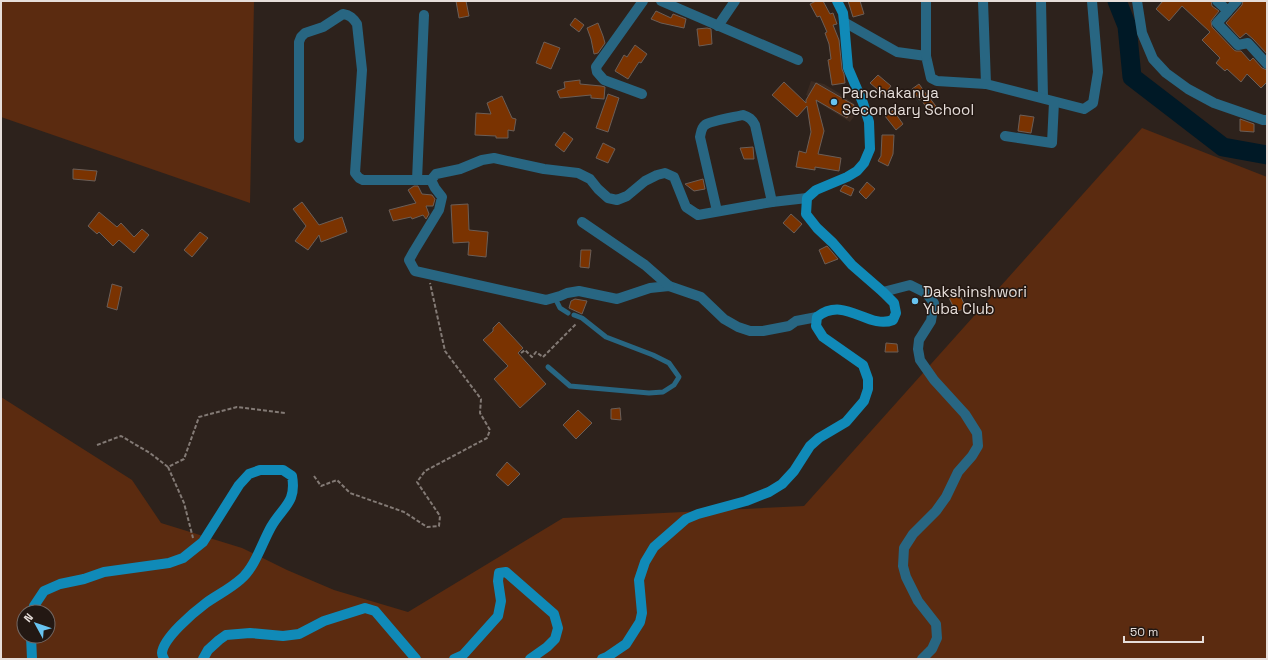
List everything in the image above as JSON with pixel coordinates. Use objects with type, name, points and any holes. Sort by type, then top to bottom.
[{"type":"street","points":[[642,1],[596,67],[597,72],[604,80],[642,94]]},
{"type":"street","points":[[661,1],[798,60]]},
{"type":"street","points":[[718,26],[735,1]]},
{"type":"street","points":[[431,180],[436,174],[460,168],[482,160],[494,158],[544,169],[578,173],[590,179],[608,198],[617,200],[627,196],[657,175],[665,173],[674,177],[686,207],[698,215],[772,202],[807,198],[816,190],[847,177],[857,171],[864,163],[870,149],[869,122],[864,103],[848,68],[843,13],[837,1]]},
{"type":"street","points":[[926,1],[926,56],[932,78],[937,80],[986,84],[1084,109],[1093,103],[1098,72],[1092,1]]},
{"type":"street","points":[[983,1],[986,84]]},
{"type":"street","points":[[1041,1],[1043,98]]},
{"type":"street","points":[[1137,1],[1142,33],[1153,59],[1166,72],[1188,89],[1214,103],[1263,120],[1267,120]]},
{"type":"street","points":[[1217,1],[1228,11]]},
{"type":"street","points":[[1237,1],[1217,23],[1238,45],[1248,43],[1267,64]]},
{"type":"street","points":[[299,138],[299,42],[301,37],[305,33],[323,27],[343,14],[349,15],[357,24],[362,70],[355,173],[359,178],[364,180],[431,180]]},
{"type":"street","points":[[417,180],[424,15]]},
{"type":"street","points":[[844,22],[897,52],[926,56]]},
{"type":"street","points":[[1005,136],[1052,143],[1054,102]]},
{"type":"street","points":[[717,211],[700,137],[701,130],[705,125],[710,123],[743,116],[748,116],[756,125],[772,202]]},
{"type":"street","points":[[431,180],[442,197],[439,210],[409,260],[415,271],[546,300],[567,293],[579,291],[617,299],[650,288],[669,286]]},
{"type":"street","points":[[582,222],[645,265],[669,286],[701,297],[724,319],[738,327],[750,331],[763,331],[789,326],[796,321],[817,317],[824,312],[833,310],[849,311],[874,321],[887,323],[893,320],[896,313],[894,303],[852,265],[833,243],[816,228],[806,214],[807,198]]},
{"type":"street","points":[[883,292],[910,285],[926,292],[934,303],[931,321],[919,340],[918,349],[920,360],[934,380],[965,414],[977,433],[978,446],[972,456],[958,472],[936,511],[913,534],[904,548],[903,566],[906,576],[918,601],[936,624],[937,638],[932,649],[922,659]]},
{"type":"street","points":[[602,659],[626,644],[640,622],[642,614],[639,580],[645,562],[654,547],[686,519],[698,514],[746,501],[769,492],[782,484],[794,470],[810,446],[819,438],[846,422],[864,401],[868,390],[868,379],[863,365],[824,337],[816,326],[817,317]]},
{"type":"street","points":[[35,604],[44,591],[60,584],[84,579],[104,572],[169,563],[183,558],[203,542],[239,485],[249,474],[260,470],[283,470],[292,476],[294,487],[288,506],[271,526],[254,561],[242,579],[205,604],[176,630],[167,641],[162,653],[164,659]]},
{"type":"street","points":[[454,659],[463,655],[498,616],[502,601],[498,581],[499,573],[506,572],[554,614],[558,628],[555,639],[547,647],[530,659]]},
{"type":"street","points":[[203,659],[208,650],[218,640],[226,636],[250,633],[283,636],[299,634],[324,621],[366,608],[375,611],[416,659]]},
{"type":"street","points":[[31,644],[32,659]]},
{"type":"lane","points":[[548,367],[570,386],[649,393],[663,392],[674,385],[679,378],[669,363],[653,355],[606,337],[582,318],[560,308],[555,298]]},
{"type":"path","points":[[314,476],[321,486],[337,480],[350,493],[404,512],[427,527],[439,526],[440,516],[417,482],[425,471],[487,438],[490,430],[480,413],[481,399],[445,350],[428,274]]},
{"type":"path","points":[[521,353],[524,350],[532,356],[536,352],[543,357],[582,318]]},
{"type":"path","points":[[168,468],[184,459],[199,417],[237,406],[285,413]]},
{"type":"path","points":[[97,445],[121,436],[150,453],[168,468],[184,503],[196,547]]},
{"type":"shaded area","points":[[1,1],[254,1],[250,203],[1,117]]},
{"type":"shaded area","name":"Panchakanya Secondary School","points":[[811,81],[824,84],[860,108],[850,122],[806,95]]},
{"type":"shaded area","points":[[1142,128],[1267,177],[1267,659],[1,659],[1,397],[132,480],[161,523],[242,548],[287,570],[334,590],[408,612],[563,518],[804,506]]},
{"type":"building","points":[[456,1],[466,1],[469,16],[459,18]]},
{"type":"building","points":[[816,1],[823,1],[830,14],[833,13],[837,24],[833,25],[839,40],[845,83],[832,85],[828,60],[831,59],[829,44],[825,33],[827,32],[820,16],[817,17],[810,4]]},
{"type":"building","points":[[848,1],[860,1],[864,14],[853,17]]},
{"type":"building","points":[[1163,1],[1211,1],[1212,6],[1219,11],[1211,21],[1212,27],[1234,50],[1241,51],[1250,61],[1253,58],[1262,68],[1267,70],[1267,82],[1261,88],[1247,74],[1241,82],[1227,69],[1225,71],[1216,63],[1220,58],[1202,40],[1210,32],[1182,6],[1169,21],[1156,9]]},
{"type":"building","points":[[1243,1],[1267,1],[1267,54],[1246,33],[1240,38],[1226,23],[1242,5]]},
{"type":"building","points":[[656,11],[671,18],[673,14],[686,19],[684,28],[661,23],[651,19]]},
{"type":"building","points":[[575,18],[584,25],[579,32],[570,25]]},
{"type":"building","points":[[598,23],[605,43],[598,53],[594,54],[587,28]]},
{"type":"building","points":[[697,29],[711,29],[712,44],[699,46]]},
{"type":"building","points":[[544,42],[560,48],[551,69],[536,63]]},
{"type":"building","points":[[635,45],[647,54],[641,63],[639,62],[628,79],[615,71],[624,55],[627,57]]},
{"type":"building","points":[[878,75],[891,86],[884,95],[870,83]]},
{"type":"building","points":[[580,80],[580,84],[605,87],[604,99],[591,98],[591,95],[560,98],[557,91],[565,88],[564,82]]},
{"type":"building","points":[[784,82],[806,103],[806,100],[816,83],[854,105],[847,118],[816,100],[824,131],[818,154],[841,158],[839,171],[815,167],[815,170],[796,167],[799,151],[806,153],[811,132],[807,106],[797,117],[772,95]]},
{"type":"building","points":[[919,84],[927,95],[919,100],[912,89]]},
{"type":"building","points":[[608,94],[619,98],[608,132],[596,128]]},
{"type":"building","points":[[502,96],[512,118],[516,119],[514,131],[508,130],[508,138],[475,135],[476,113],[491,114],[487,103]]},
{"type":"building","points":[[929,97],[938,109],[931,114],[922,101]]},
{"type":"building","points":[[893,110],[903,124],[896,130],[885,116]]},
{"type":"building","points":[[1020,115],[1034,117],[1031,133],[1018,131]]},
{"type":"building","points":[[1240,119],[1254,124],[1254,132],[1240,131]]},
{"type":"building","points":[[564,132],[573,139],[564,152],[555,145]]},
{"type":"building","points":[[882,135],[894,135],[893,154],[888,166],[878,161],[881,156]]},
{"type":"building","points":[[603,143],[615,149],[608,163],[596,158]]},
{"type":"building","points":[[753,147],[754,159],[744,159],[740,148]]},
{"type":"building","points":[[73,169],[97,171],[95,181],[73,179]]},
{"type":"building","points":[[703,179],[705,189],[694,191],[685,184]]},
{"type":"building","points":[[867,182],[875,189],[866,199],[859,192]]},
{"type":"building","points":[[845,185],[854,189],[851,196],[840,191]]},
{"type":"building","points":[[414,186],[418,186],[422,194],[432,195],[435,199],[433,206],[426,206],[429,214],[426,219],[423,215],[412,219],[411,217],[393,221],[389,210],[416,203],[408,190]]},
{"type":"building","points":[[302,202],[319,225],[342,217],[347,232],[321,242],[319,235],[308,250],[295,241],[306,226],[293,209]]},
{"type":"building","points":[[468,204],[469,230],[488,232],[486,257],[468,255],[469,242],[453,243],[451,205]]},
{"type":"building","points":[[99,212],[117,227],[121,223],[134,237],[142,229],[149,235],[134,253],[119,240],[113,246],[99,232],[97,234],[88,226]]},
{"type":"building","points":[[791,214],[802,224],[794,233],[783,223]]},
{"type":"building","points":[[200,232],[208,238],[192,257],[184,250]]},
{"type":"building","points":[[827,246],[838,259],[825,264],[819,250]]},
{"type":"building","points":[[581,250],[591,250],[589,268],[580,267]]},
{"type":"building","points":[[112,284],[122,287],[117,310],[107,307]]},
{"type":"building","points":[[959,293],[966,308],[956,312],[949,298]]},
{"type":"building","points":[[575,299],[587,301],[582,314],[569,308],[571,301]]},
{"type":"building","points":[[499,322],[523,348],[518,353],[546,384],[520,408],[494,379],[508,366],[483,340],[493,331],[493,328]]},
{"type":"building","points":[[886,343],[897,344],[898,352],[885,352]]},
{"type":"building","points":[[620,408],[621,420],[611,419],[611,409]]},
{"type":"building","points":[[578,410],[592,423],[576,439],[563,425]]},
{"type":"building","points":[[507,462],[520,474],[508,486],[496,475]]},
{"type":"waterway","points":[[1117,1],[1127,26],[1132,77],[1223,147],[1267,155]]},
{"type":"place","name":"Panchakanya Secondary School","points":[[834,102]]},
{"type":"place","name":"Dakshinshwori Yuba Club","points":[[915,301]]}]
